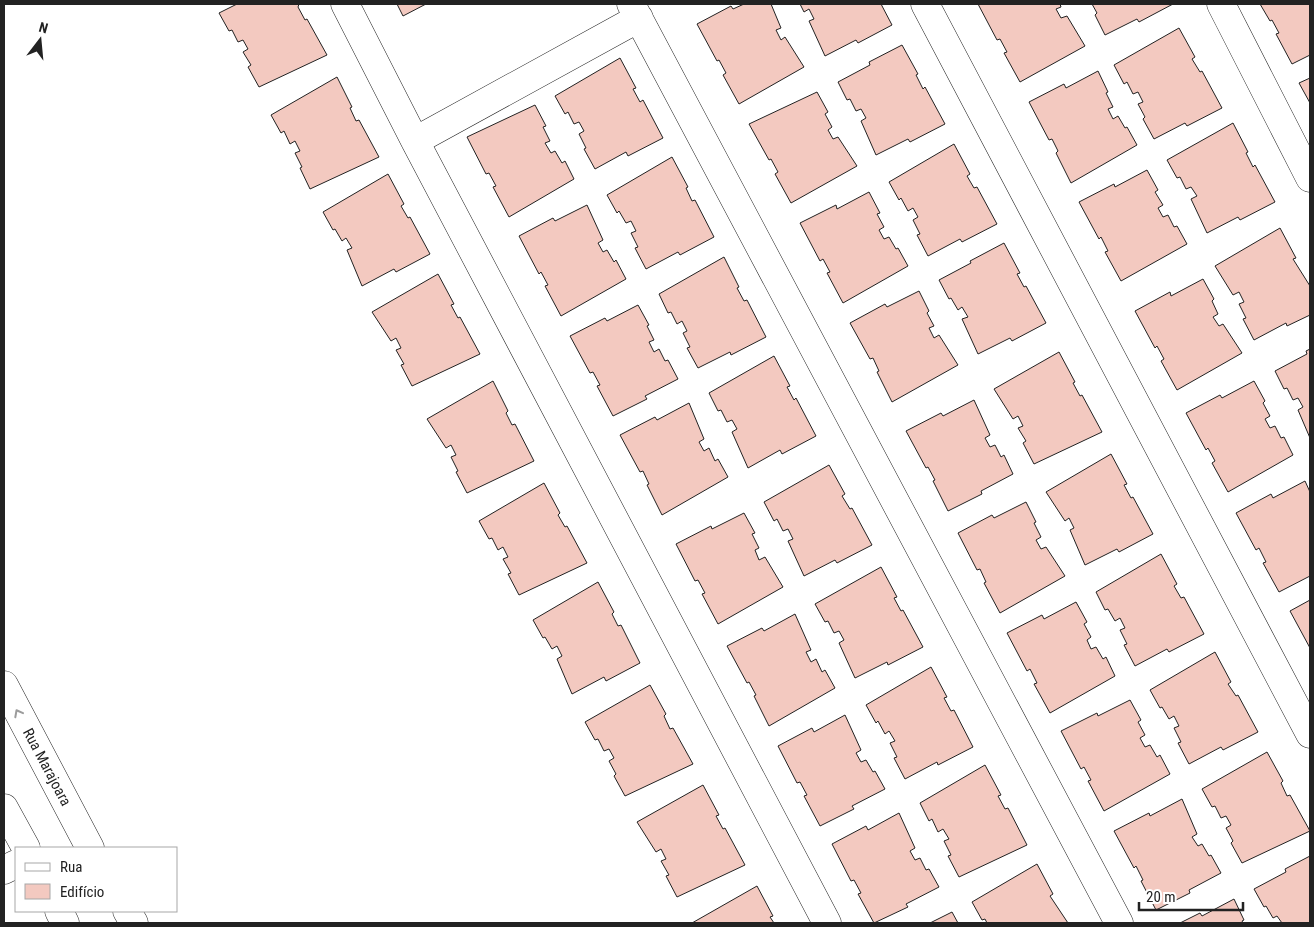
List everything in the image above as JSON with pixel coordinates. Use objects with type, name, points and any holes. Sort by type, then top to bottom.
[{"type":"street","points":[[345,4],[415,141],[828,923]]},
{"type":"street","points":[[925,4],[1310,734]]},
{"type":"street","points":[[1220,4],[1310,178]]},
{"type":"street","points":[[415,141],[635,11],[1119,923]]},
{"type":"street","name":"Rua Marajoara","points":[[4,685],[89,847]]},
{"type":"street","points":[[4,808],[25,847]]},
{"type":"street","points":[[128,912],[134,923]]},
{"type":"building","points":[[237,4],[299,4],[298,7],[305,20],[307,19],[327,55],[259,87],[248,67],[251,65],[243,52],[248,49],[243,40],[238,42],[232,30],[229,31],[219,13]]},
{"type":"building","points":[[397,4],[426,4],[403,16]]},
{"type":"building","points":[[744,4],[771,4],[781,28],[776,30],[781,40],[785,37],[804,67],[739,104],[723,75],[726,73],[719,60],[717,61],[697,24],[731,6],[733,9]]},
{"type":"building","points":[[800,4],[881,4],[892,25],[858,43],[856,40],[825,56],[809,21],[814,19],[809,9],[804,12]]},
{"type":"building","points":[[978,4],[1060,4],[1061,7],[1056,9],[1061,18],[1067,16],[1085,46],[1020,82],[1004,53],[1007,52],[1000,39],[997,40]]},
{"type":"building","points":[[1092,4],[1173,4],[1139,22],[1137,19],[1105,35]]},
{"type":"building","points":[[1260,4],[1310,4],[1310,55],[1292,64],[1276,34],[1279,33]]},
{"type":"building","points":[[1179,28],[1195,57],[1192,59],[1200,72],[1202,71],[1222,108],[1187,126],[1185,123],[1154,139],[1143,119],[1145,117],[1138,104],[1143,102],[1138,92],[1133,94],[1127,82],[1124,84],[1114,65]]},
{"type":"building","points":[[902,45],[918,74],[916,75],[923,89],[925,87],[945,124],[910,142],[908,139],[876,155],[861,121],[866,118],[861,109],[856,111],[850,99],[847,100],[838,82],[870,65],[869,62]]},
{"type":"building","points":[[620,58],[636,88],[633,89],[640,102],[643,100],[663,138],[628,156],[626,152],[595,169],[584,149],[586,148],[579,134],[584,131],[579,122],[574,124],[568,112],[565,114],[555,96]]},
{"type":"building","points":[[1098,71],[1113,107],[1108,109],[1113,119],[1118,116],[1137,145],[1071,183],[1056,153],[1058,151],[1052,139],[1049,140],[1029,102],[1064,84],[1066,88]]},
{"type":"building","points":[[337,77],[352,107],[350,108],[356,121],[359,120],[379,157],[310,189],[295,153],[300,151],[295,141],[290,144],[284,131],[281,133],[271,115]]},
{"type":"building","points":[[1310,78],[1310,103],[1299,83]]},
{"type":"building","points":[[817,92],[828,112],[825,114],[832,127],[828,130],[833,139],[838,137],[857,166],[791,203],[775,174],[778,172],[749,124]]},
{"type":"building","points":[[535,105],[546,126],[543,127],[550,141],[545,143],[551,153],[555,151],[562,163],[565,161],[574,179],[509,217],[493,187],[496,186],[489,173],[486,174],[467,137]]},
{"type":"building","points":[[1233,123],[1248,152],[1246,153],[1253,167],[1255,165],[1275,202],[1240,220],[1238,217],[1207,233],[1191,199],[1197,196],[1191,187],[1186,189],[1180,177],[1177,178],[1167,160]]},
{"type":"building","points":[[954,144],[970,174],[967,176],[974,188],[977,187],[997,224],[962,242],[960,239],[928,256],[917,235],[920,234],[913,220],[918,217],[913,208],[908,211],[889,182]]},
{"type":"building","points":[[672,157],[688,187],[686,188],[692,201],[695,200],[714,237],[680,255],[678,252],[646,269],[635,248],[638,247],[631,233],[636,231],[631,221],[626,223],[619,211],[617,213],[607,195]]},
{"type":"building","points":[[1147,170],[1158,190],[1155,192],[1163,205],[1158,208],[1163,217],[1168,215],[1174,227],[1177,226],[1187,244],[1121,281],[1105,252],[1108,251],[1101,237],[1099,239],[1079,202],[1114,184],[1115,187]]},
{"type":"building","points":[[388,174],[404,204],[401,206],[408,218],[410,217],[430,254],[396,272],[394,269],[362,286],[347,250],[352,248],[346,238],[342,241],[335,229],[333,230],[323,212]]},
{"type":"building","points":[[869,192],[880,213],[877,214],[884,227],[879,230],[884,239],[889,237],[896,249],[898,248],[908,266],[843,303],[827,273],[830,272],[823,259],[820,261],[800,223],[836,205],[837,209]]},
{"type":"building","points":[[587,205],[603,240],[598,243],[603,252],[607,250],[614,262],[616,260],[626,279],[561,316],[545,286],[548,285],[541,272],[539,274],[519,236],[553,218],[555,221]]},
{"type":"building","points":[[1280,228],[1296,258],[1293,259],[1310,286],[1310,315],[1287,326],[1286,323],[1254,340],[1243,319],[1246,318],[1239,304],[1244,302],[1239,292],[1233,295],[1215,266]]},
{"type":"building","points":[[1004,243],[1020,273],[1017,274],[1024,287],[1026,286],[1046,323],[1012,341],[1010,338],[978,354],[962,319],[968,317],[962,307],[958,310],[951,298],[949,299],[939,280]]},
{"type":"building","points":[[724,257],[739,287],[737,288],[744,301],[747,300],[766,337],[731,355],[730,352],[698,368],[687,348],[690,347],[683,333],[687,331],[682,321],[677,324],[671,312],[668,313],[659,294]]},
{"type":"building","points":[[438,274],[454,304],[451,305],[458,318],[460,317],[480,354],[412,386],[401,365],[404,364],[396,350],[401,348],[396,338],[391,341],[372,312]]},
{"type":"building","points":[[1203,279],[1214,299],[1212,301],[1218,314],[1213,317],[1219,326],[1223,324],[1242,353],[1177,390],[1161,361],[1164,359],[1157,346],[1155,348],[1135,311],[1170,292],[1171,296]]},
{"type":"building","points":[[919,291],[934,326],[929,328],[934,338],[939,335],[958,365],[892,402],[877,372],[879,371],[873,358],[870,359],[850,323],[885,304],[887,307]]},
{"type":"building","points":[[638,305],[649,325],[647,326],[654,340],[649,342],[654,352],[659,349],[665,361],[668,360],[678,379],[645,396],[647,399],[613,416],[597,386],[600,385],[593,372],[590,373],[570,336],[605,318],[607,321]]},
{"type":"building","points":[[1310,349],[1310,438],[1298,410],[1303,407],[1298,398],[1293,400],[1287,388],[1284,389],[1275,371],[1307,354],[1306,351]]},
{"type":"building","points":[[1059,352],[1075,382],[1073,383],[1080,396],[1082,395],[1102,432],[1034,464],[1023,443],[1026,441],[1018,428],[1023,426],[1018,416],[1013,419],[994,389]]},
{"type":"building","points":[[774,356],[790,386],[787,387],[794,400],[796,398],[816,436],[782,454],[780,450],[748,468],[732,432],[737,429],[732,420],[727,422],[721,410],[718,411],[709,393]]},
{"type":"building","points":[[493,381],[508,411],[506,413],[512,425],[515,424],[534,461],[467,493],[456,472],[458,471],[451,457],[456,455],[451,445],[446,448],[427,419]]},
{"type":"building","points":[[1254,381],[1265,401],[1263,403],[1270,416],[1265,419],[1270,428],[1275,426],[1281,438],[1284,437],[1293,455],[1228,492],[1212,463],[1215,461],[1208,448],[1206,450],[1186,413],[1220,395],[1222,398]]},
{"type":"building","points":[[974,400],[990,435],[985,438],[990,447],[995,445],[1001,457],[1004,455],[1013,474],[981,491],[982,494],[948,511],[933,481],[935,480],[928,467],[926,468],[906,431],[941,413],[943,416]]},
{"type":"building","points":[[689,403],[704,439],[699,442],[704,451],[709,448],[715,461],[718,459],[728,477],[662,515],[647,485],[649,484],[643,471],[640,472],[620,435],[655,417],[657,420]]},
{"type":"building","points":[[1111,454],[1127,484],[1124,485],[1131,498],[1133,497],[1153,534],[1119,552],[1117,549],[1085,565],[1070,530],[1074,528],[1069,518],[1065,521],[1046,492]]},
{"type":"building","points":[[829,465],[845,494],[842,496],[850,509],[852,508],[872,545],[837,563],[835,560],[804,576],[788,541],[793,539],[788,529],[783,531],[777,519],[774,521],[764,502]]},
{"type":"building","points":[[1305,481],[1310,492],[1310,576],[1279,592],[1263,563],[1266,562],[1259,548],[1256,550],[1236,513],[1271,494],[1273,498]]},
{"type":"building","points":[[544,483],[560,513],[558,515],[565,527],[567,526],[587,563],[519,595],[508,574],[511,573],[503,559],[508,557],[503,547],[498,550],[492,538],[489,539],[479,521]]},
{"type":"building","points":[[1026,502],[1041,537],[1036,540],[1041,549],[1046,547],[1065,576],[1000,613],[984,583],[986,582],[980,569],[977,570],[958,533],[992,515],[994,518]]},
{"type":"building","points":[[744,513],[755,533],[752,534],[759,548],[755,550],[759,560],[765,557],[783,587],[718,624],[702,594],[705,593],[698,580],[695,581],[676,544],[711,526],[712,529]]},
{"type":"building","points":[[1161,554],[1177,584],[1174,586],[1181,598],[1184,597],[1204,634],[1169,652],[1167,649],[1135,666],[1124,645],[1127,644],[1120,630],[1125,628],[1120,618],[1115,621],[1108,609],[1105,610],[1096,592]]},
{"type":"building","points":[[881,567],[897,597],[894,598],[901,611],[903,610],[923,647],[888,665],[887,662],[855,678],[839,643],[844,640],[839,631],[834,633],[828,621],[825,622],[815,604]]},
{"type":"building","points":[[598,582],[614,612],[612,614],[618,626],[621,625],[640,663],[606,681],[604,677],[572,694],[557,659],[562,656],[557,646],[552,649],[533,620]]},
{"type":"building","points":[[1310,600],[1310,648],[1290,611]]},
{"type":"building","points":[[1076,602],[1087,622],[1084,624],[1091,637],[1087,640],[1091,649],[1096,647],[1103,659],[1106,657],[1115,676],[1050,713],[1034,684],[1037,683],[1030,669],[1027,671],[1007,633],[1042,615],[1044,619]]},
{"type":"building","points":[[795,614],[811,650],[806,652],[811,662],[816,659],[822,672],[825,670],[835,688],[769,726],[754,696],[756,695],[749,682],[747,683],[727,646],[762,628],[764,631]]},
{"type":"building","points":[[1215,652],[1231,682],[1228,684],[1236,696],[1238,695],[1258,732],[1223,750],[1221,747],[1189,764],[1178,743],[1181,742],[1174,728],[1179,726],[1174,716],[1169,719],[1150,690]]},
{"type":"building","points":[[931,667],[947,697],[944,698],[951,711],[954,710],[973,747],[938,765],[937,762],[905,779],[894,758],[897,757],[890,743],[895,741],[889,731],[885,734],[878,721],[876,723],[866,705]]},
{"type":"building","points":[[650,685],[666,714],[664,716],[670,729],[673,728],[693,764],[625,796],[614,776],[616,774],[609,761],[614,758],[609,749],[604,751],[598,739],[595,740],[585,722]]},
{"type":"building","points":[[1130,700],[1141,720],[1138,722],[1145,735],[1140,738],[1145,747],[1150,745],[1157,757],[1160,755],[1170,774],[1104,811],[1088,781],[1091,780],[1084,767],[1081,769],[1061,731],[1097,713],[1098,716]]},
{"type":"building","points":[[845,715],[861,750],[856,753],[861,762],[866,760],[873,772],[875,771],[885,789],[852,806],[854,809],[820,826],[804,796],[807,795],[800,782],[797,783],[778,746],[812,728],[814,732]]},
{"type":"building","points":[[1267,752],[1283,781],[1281,783],[1287,796],[1290,795],[1310,831],[1242,863],[1231,843],[1233,841],[1226,828],[1231,825],[1226,816],[1221,818],[1215,806],[1212,807],[1202,789]]},
{"type":"building","points":[[985,765],[1001,795],[998,796],[1005,809],[1008,808],[1027,845],[959,877],[948,856],[951,855],[944,841],[949,839],[943,829],[938,832],[932,819],[929,821],[920,803]]},
{"type":"building","points":[[703,785],[719,815],[716,816],[723,829],[725,828],[745,865],[677,897],[666,876],[669,875],[661,861],[666,859],[661,849],[656,852],[637,822]]},
{"type":"building","points":[[1182,799],[1197,834],[1192,837],[1198,846],[1202,844],[1209,856],[1211,855],[1221,873],[1189,890],[1190,893],[1156,910],[1141,881],[1143,880],[1136,866],[1134,868],[1114,831],[1149,813],[1150,816]]},
{"type":"building","points":[[899,813],[915,848],[910,851],[915,860],[920,858],[926,870],[929,869],[939,887],[906,904],[908,907],[874,923],[858,894],[861,893],[854,880],[851,881],[832,844],[866,826],[868,830]]},
{"type":"building","points":[[1310,856],[1310,923],[1282,923],[1277,916],[1273,918],[1254,889],[1286,872],[1285,869]]},
{"type":"building","points":[[1037,864],[1053,894],[1050,896],[1068,923],[987,923],[985,919],[982,920],[972,902]]},
{"type":"building","points":[[757,886],[773,916],[770,917],[774,923],[692,923]]},
{"type":"building","points":[[1234,899],[1244,920],[1242,921],[1243,923],[1180,923],[1200,913],[1202,916]]},
{"type":"building","points":[[952,912],[958,923],[930,923]]}]
